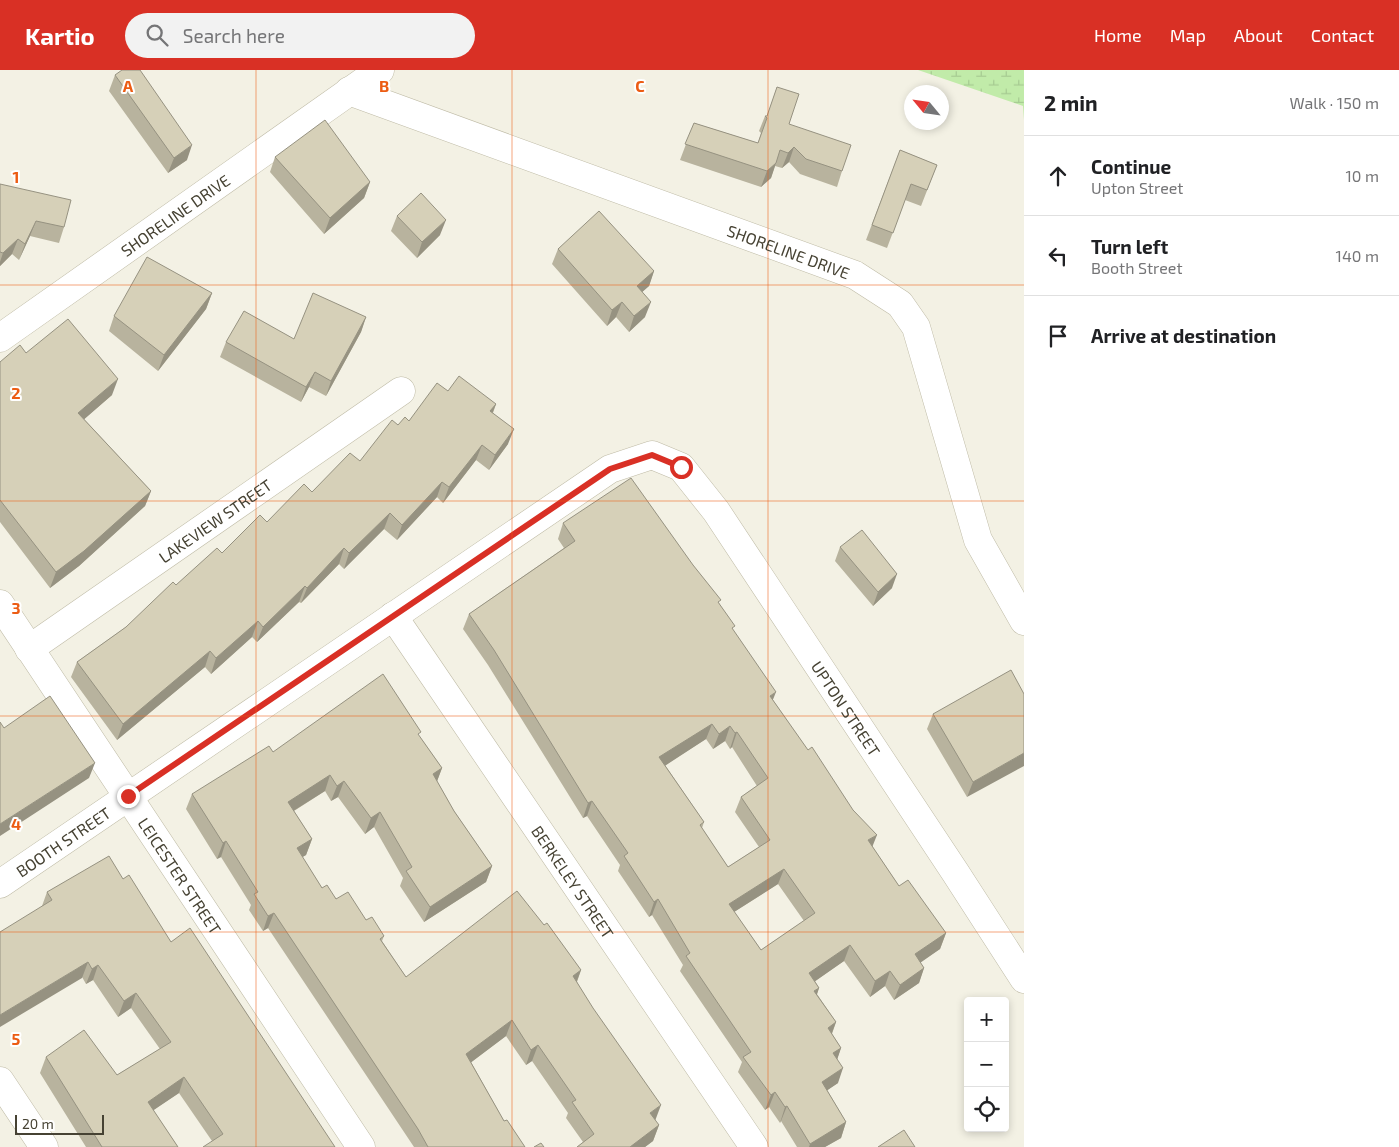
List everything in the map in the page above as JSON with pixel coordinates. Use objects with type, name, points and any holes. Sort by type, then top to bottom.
[{"type":"street","name":"SHORELINE DRIVE","points":[[0,338],[380,70]]},
{"type":"street","name":"SHORELINE DRIVE","points":[[349,91],[855,274],[900,304],[916,327],[978,540],[1024,621]]},
{"type":"street","name":"LAKEVIEW STREET","points":[[29,649],[401,392]]},
{"type":"street","name":"BOOTH STREET","points":[[0,884],[610,469],[652,455]]},
{"type":"street","name":"UPTON STREET","points":[[652,455],[681,467],[716,511],[1024,979]]},
{"type":"street","name":"LEICESTER STREET","points":[[0,604],[361,1147]]},
{"type":"street","name":"BERKELEY STREET","points":[[393,616],[754,1147]]},
{"type":"street","points":[[0,1081],[44,1147]]},
{"type":"green space","points":[[918,70],[1024,70],[1024,120],[1023,106]]},
{"type":"building","points":[[122,70],[140,70],[192,145],[174,158],[115,75]]},
{"type":"building","points":[[777,87],[799,94],[789,124],[851,145],[842,171],[806,159],[794,147],[788,153],[780,150],[776,163],[767,171],[685,144],[694,123],[758,143],[767,118],[765,116],[767,116]]},
{"type":"building","points":[[325,120],[370,182],[330,218],[275,157]]},
{"type":"building","points":[[900,150],[937,165],[927,190],[911,184],[893,233],[872,225]]},
{"type":"building","points":[[0,184],[71,200],[64,227],[36,221],[25,244],[18,239],[3,253],[0,252]]},
{"type":"building","points":[[421,193],[446,220],[422,242],[397,216]]},
{"type":"building","points":[[599,211],[654,271],[637,286],[651,302],[634,316],[622,302],[612,310],[558,249]]},
{"type":"building","points":[[147,257],[212,293],[164,355],[114,316]]},
{"type":"building","points":[[313,293],[366,317],[331,381],[315,372],[306,387],[226,342],[244,311],[294,339]]},
{"type":"building","points":[[68,319],[118,379],[78,413],[151,491],[84,551],[56,572],[0,500],[0,362],[20,345],[26,353]]},
{"type":"building","points":[[459,376],[496,404],[490,411],[514,429],[495,455],[482,445],[449,487],[442,482],[402,525],[390,513],[349,553],[344,548],[307,588],[305,586],[263,627],[258,621],[216,658],[210,651],[123,724],[77,662],[126,627],[173,582],[176,585],[217,548],[222,553],[260,515],[267,522],[304,484],[312,492],[350,453],[360,461],[392,420],[398,425],[405,417],[409,421],[437,383],[448,391]]},
{"type":"building","points":[[631,478],[693,565],[721,600],[718,602],[735,626],[732,628],[776,692],[770,696],[808,750],[812,747],[853,810],[877,835],[868,840],[899,886],[908,880],[946,933],[915,954],[924,968],[900,985],[890,971],[875,981],[850,945],[809,973],[819,988],[814,991],[836,1022],[828,1028],[841,1048],[833,1053],[843,1068],[822,1082],[846,1122],[810,1144],[787,1106],[785,1107],[775,1092],[771,1095],[743,1057],[751,1052],[686,956],[690,953],[658,899],[654,902],[624,856],[628,853],[592,801],[588,803],[494,650],[469,614],[575,541],[563,523]],"holes":[[[712,724],[719,734],[730,726],[735,733],[737,732],[768,778],[741,797],[770,840],[728,867],[700,825],[704,822],[659,757]],[[784,869],[815,913],[761,950],[729,904]]]},
{"type":"building","points":[[862,530],[897,574],[878,592],[840,547]]},
{"type":"building","points":[[1011,670],[1024,694],[1024,753],[973,782],[933,714]]},
{"type":"building","points":[[383,674],[421,732],[418,734],[442,768],[433,774],[454,811],[492,866],[430,907],[406,871],[412,867],[380,812],[371,818],[344,781],[337,786],[330,775],[288,802],[312,839],[297,848],[322,888],[327,885],[336,899],[348,892],[366,920],[372,917],[384,936],[380,939],[406,977],[517,891],[544,925],[547,923],[581,970],[573,976],[593,1008],[661,1105],[650,1113],[659,1125],[630,1147],[577,1147],[594,1134],[572,1102],[576,1100],[538,1045],[531,1050],[512,1020],[466,1054],[504,1121],[507,1120],[525,1147],[428,1147],[418,1129],[274,913],[268,916],[254,894],[258,892],[226,841],[223,843],[192,794],[269,746],[273,752]]},
{"type":"building","points":[[50,696],[95,763],[0,824],[0,722],[4,728]]},
{"type":"building","points":[[109,856],[123,879],[129,875],[171,942],[190,928],[335,1147],[203,1147],[223,1134],[184,1077],[148,1102],[178,1147],[102,1147],[46,1057],[84,1030],[117,1075],[171,1042],[136,993],[124,1001],[98,965],[92,969],[88,962],[0,1015],[0,932],[52,900],[47,892]]},
{"type":"building","points":[[904,1130],[915,1147],[878,1147]]},
{"type":"building","points":[[541,1143],[544,1147],[534,1147]]},
{"type":"route","points":[[128,796],[610,469],[652,455],[681,467]]}]
